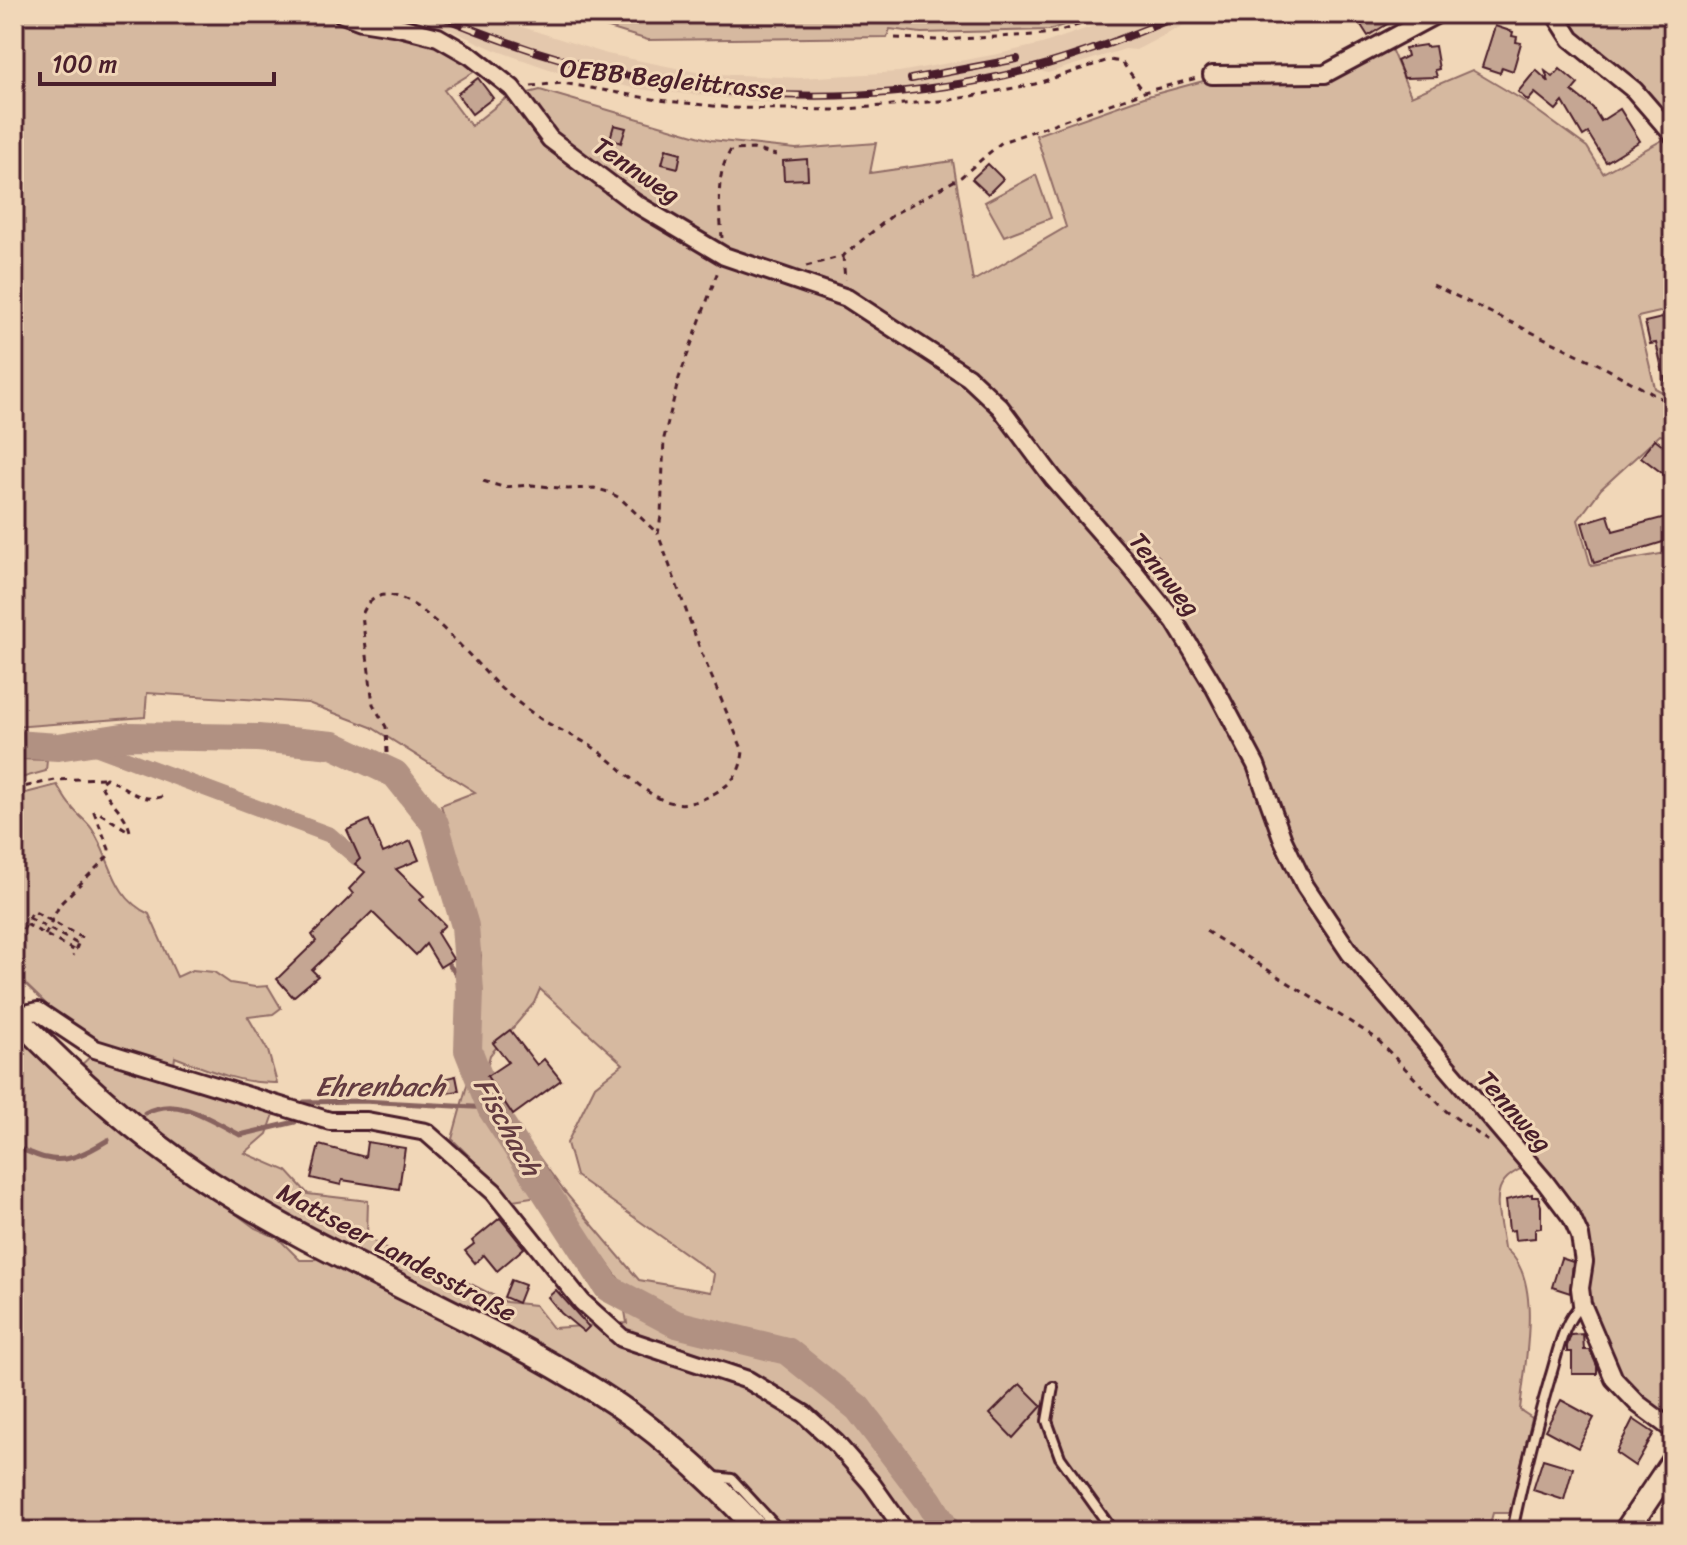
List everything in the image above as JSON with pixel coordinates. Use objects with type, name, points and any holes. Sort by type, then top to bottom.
[{"type":"main road","name":"Mattseer Landesstraße","points":[[15,1015],[121,1117],[205,1179],[281,1224],[441,1306],[600,1394],[661,1437],[759,1531]]},
{"type":"main road","points":[[1626,1531],[1673,1461]]},
{"type":"street","name":"Tennweg","points":[[342,14],[438,37],[471,56],[512,88],[550,139],[635,203],[724,256],[847,298],[968,377],[1000,407],[1053,478],[1175,622],[1256,765],[1283,840],[1305,886],[1350,953],[1552,1190],[1572,1218],[1583,1249],[1582,1304],[1614,1379],[1638,1404],[1673,1430]]},
{"type":"street","points":[[1212,75],[1325,74],[1437,14]]},
{"type":"street","points":[[1536,14],[1555,16],[1571,39],[1634,90],[1673,135]]},
{"type":"street","points":[[15,1015],[38,1011],[95,1049],[330,1121],[367,1121],[426,1132],[494,1192],[582,1302],[622,1338],[748,1380],[804,1414],[836,1443],[871,1483],[905,1531]]},
{"type":"lane","points":[[1512,1531],[1528,1454],[1562,1337],[1572,1314],[1582,1304]]},
{"type":"lane","points":[[1053,1387],[1047,1421],[1060,1457],[1113,1531]]},
{"type":"lane","points":[[704,1476],[732,1479],[780,1531]]},
{"type":"path","points":[[895,38],[938,40],[1035,35],[1057,32],[1111,14]]},
{"type":"path","name":"OEBB Begleittrasse","points":[[512,88],[563,83],[658,100],[732,108],[835,110],[951,100],[1035,84],[1109,60],[1122,62],[1144,92]]},
{"type":"path","points":[[775,275],[843,256],[894,214],[961,177],[1002,142],[1144,92],[1212,75]]},
{"type":"path","points":[[658,534],[664,438],[679,378],[708,292],[724,256],[719,189],[723,163],[731,150],[753,149],[776,155]]},
{"type":"path","points":[[843,256],[847,298]]},
{"type":"path","points":[[1433,285],[1600,365],[1673,405]]},
{"type":"path","points":[[387,753],[386,727],[373,704],[362,615],[367,604],[377,597],[392,596],[412,604],[445,628],[502,690],[538,717],[601,752],[635,784],[675,805],[700,802],[723,789],[737,776],[742,765],[743,751],[702,654],[658,534],[620,498],[608,492],[594,488],[532,485],[503,487],[483,481]]},
{"type":"path","points":[[14,789],[55,780],[106,778],[139,797],[149,800],[164,796]]},
{"type":"path","points":[[45,935],[68,895],[108,856],[109,849],[94,812],[130,832],[129,823],[100,783],[106,778]]},
{"type":"path","points":[[23,930],[26,924],[29,918],[33,911],[81,937],[74,953],[26,924]]},
{"type":"path","points":[[29,918],[78,944]]},
{"type":"path","points":[[1206,931],[1376,1038],[1446,1111],[1495,1146]]},
{"type":"shaded area","points":[[14,14],[333,14],[427,40],[465,60],[475,71],[444,90],[471,126],[505,99],[540,90],[711,140],[796,149],[876,143],[870,173],[953,161],[973,281],[1066,227],[1036,135],[1144,97],[1207,80],[1310,80],[1389,44],[1411,96],[1472,70],[1521,99],[1587,147],[1603,173],[1668,137],[1673,148],[1673,309],[1638,317],[1655,388],[1666,394],[1673,414],[1673,438],[1660,435],[1601,489],[1578,520],[1591,566],[1666,553],[1673,557],[1672,1421],[1638,1398],[1617,1375],[1585,1299],[1587,1253],[1536,1163],[1508,1177],[1498,1195],[1504,1248],[1517,1261],[1528,1300],[1528,1347],[1520,1410],[1532,1418],[1510,1513],[1493,1513],[1488,1531],[14,1531],[14,1028],[44,1062],[106,1118],[255,1228],[278,1238],[300,1260],[314,1260],[336,1241],[273,1211],[181,1153],[78,1068],[92,1055],[74,1031],[14,973],[14,796],[57,785],[69,804],[92,829],[127,898],[149,914],[177,977],[192,970],[214,972],[230,983],[268,986],[281,1008],[273,1014],[248,1017],[268,1051],[277,1083],[238,1079],[175,1057],[172,1082],[274,1114],[267,1134],[245,1153],[287,1171],[308,1194],[368,1201],[367,1237],[393,1253],[473,1285],[506,1302],[535,1305],[553,1328],[627,1323],[620,1281],[557,1193],[513,1200],[452,1139],[477,1049],[481,955],[441,805],[475,792],[371,727],[308,703],[147,693],[145,717],[14,727]],"holes":[[[540,989],[623,1064],[595,1086],[567,1143],[576,1176],[714,1274],[711,1292],[639,1280],[563,1190],[497,1100],[485,1075],[490,1055],[534,1003]]]},
{"type":"shaded area","points":[[414,14],[482,14],[607,54],[701,73],[800,78],[899,72],[998,54],[1042,44],[1128,14],[1205,14],[1136,50],[1125,49],[1048,73],[1040,71],[897,96],[765,102],[638,89],[555,71],[495,50]]},
{"type":"shaded area","points":[[563,14],[1096,14],[1049,30],[921,33],[890,29],[887,37],[648,40]]},
{"type":"shaded area","points":[[1559,14],[1673,14],[1673,127],[1577,42]]},
{"type":"shaded area","points":[[1036,175],[1051,218],[1004,236],[985,202]]},
{"type":"shaded area","points":[[14,759],[47,760],[46,771],[14,780]]},
{"type":"building","points":[[1354,14],[1384,14],[1389,23],[1368,36]]},
{"type":"building","points":[[1495,26],[1513,32],[1516,42],[1521,43],[1513,71],[1502,67],[1500,73],[1482,67]]},
{"type":"building","points":[[1435,46],[1439,69],[1435,70],[1437,77],[1404,78],[1397,61],[1407,56],[1405,48]]},
{"type":"building","points":[[1560,69],[1578,84],[1572,91],[1593,108],[1601,121],[1620,109],[1640,141],[1606,162],[1588,133],[1583,136],[1563,102],[1556,110],[1535,93],[1528,101],[1518,92],[1536,70],[1549,82],[1545,71],[1553,77]]},
{"type":"building","points":[[478,78],[493,98],[472,114],[457,94]]},
{"type":"building","points":[[614,125],[626,128],[621,143],[610,139]]},
{"type":"building","points":[[666,149],[681,153],[678,168],[662,164]]},
{"type":"building","points":[[807,159],[808,179],[784,180],[783,161]]},
{"type":"building","points":[[988,164],[1003,179],[988,194],[972,179]]},
{"type":"building","points":[[1671,316],[1673,394],[1668,394],[1656,343],[1650,344],[1645,322]]},
{"type":"building","points":[[1655,439],[1673,453],[1673,467],[1666,476],[1641,457]]},
{"type":"building","points":[[1608,515],[1613,531],[1673,515],[1673,539],[1594,563],[1582,523]]},
{"type":"building","points":[[1148,547],[1159,557],[1147,570],[1138,558]]},
{"type":"building","points":[[369,820],[383,853],[411,841],[419,860],[396,869],[424,896],[420,900],[445,925],[437,933],[453,959],[440,967],[426,944],[416,955],[372,912],[312,970],[318,976],[293,997],[277,979],[316,941],[312,935],[353,894],[349,889],[365,872],[355,864],[360,859],[347,830]]},
{"type":"building","points":[[510,1030],[537,1065],[544,1059],[561,1080],[513,1115],[487,1076],[508,1062],[493,1043]]},
{"type":"building","points":[[456,1076],[459,1091],[446,1093],[443,1079]]},
{"type":"building","points":[[367,1142],[405,1148],[399,1189],[342,1180],[341,1185],[311,1178],[319,1145],[365,1157]]},
{"type":"building","points":[[1532,1194],[1532,1197],[1538,1197],[1541,1206],[1541,1228],[1535,1229],[1535,1238],[1515,1240],[1514,1230],[1509,1231],[1506,1200]]},
{"type":"building","points":[[500,1218],[524,1248],[497,1271],[484,1255],[475,1263],[465,1251],[474,1244],[472,1241]]},
{"type":"building","points":[[1561,1258],[1573,1262],[1570,1293],[1552,1287]]},
{"type":"building","points":[[511,1280],[525,1285],[518,1303],[504,1297]]},
{"type":"building","points":[[556,1290],[589,1327],[584,1332],[561,1313],[548,1297]]},
{"type":"building","points":[[1583,1334],[1584,1350],[1590,1350],[1597,1374],[1572,1374],[1572,1352],[1567,1352],[1567,1346],[1571,1335]]},
{"type":"building","points":[[1020,1384],[1042,1406],[1013,1438],[990,1414]]},
{"type":"building","points":[[1561,1400],[1594,1418],[1578,1448],[1545,1430]]},
{"type":"building","points":[[1633,1419],[1654,1433],[1635,1466],[1616,1453]]},
{"type":"building","points":[[1543,1459],[1573,1468],[1564,1500],[1533,1490]]},
{"type":"waterway","name":"Fischach","points":[[14,744],[58,747],[129,736],[258,738],[333,745],[395,774],[435,824],[465,926],[470,991],[468,1050],[491,1108],[608,1288],[676,1324],[787,1351],[858,1408],[929,1501],[947,1531]]},
{"type":"waterway","points":[[87,744],[330,835],[357,858]]},
{"type":"waterway","points":[[449,965],[470,991]]},
{"type":"waterway","name":"Ehrenbach","points":[[145,1113],[157,1108],[181,1108],[240,1135],[295,1122],[304,1102],[363,1101],[491,1108]]},
{"type":"waterway","name":"Ehrenbach","points":[[14,1149],[62,1159],[86,1152],[108,1140]]},
{"type":"railway","points":[[436,14],[502,40],[638,78],[706,89],[776,95],[846,95],[916,90],[987,79],[1086,52],[1182,14]]},
{"type":"railway","points":[[911,79],[1017,59]]}]
